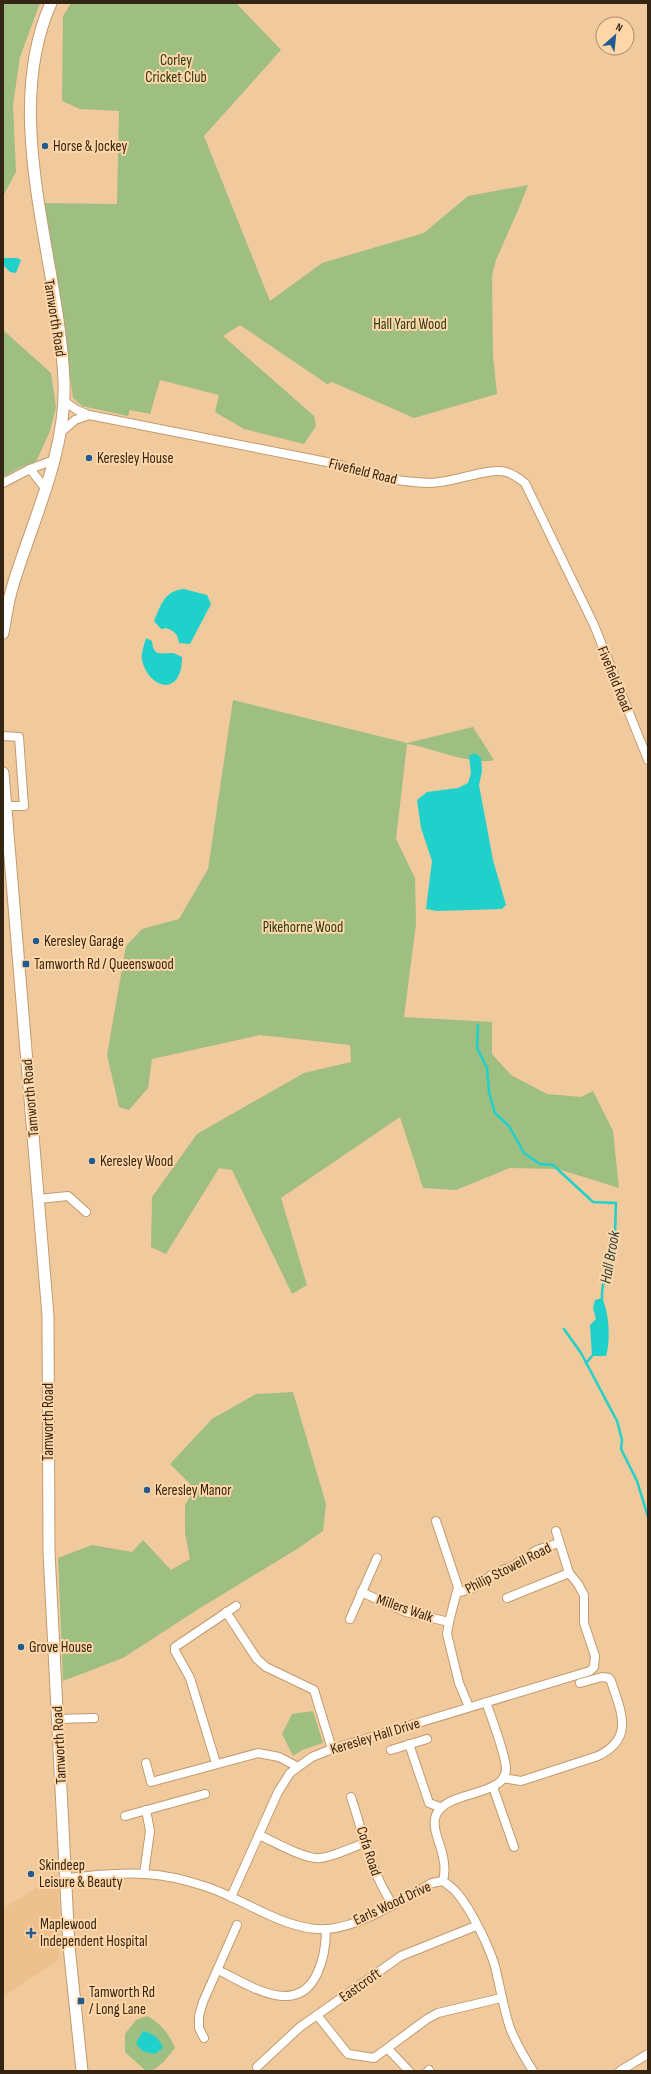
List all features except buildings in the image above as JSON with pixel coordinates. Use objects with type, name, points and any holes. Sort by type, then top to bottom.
[{"type":"main road","name":"Tamworth Road","points":[[3,633],[12,587],[54,460],[60,433],[64,401],[64,380],[52,290],[26,172],[20,128],[21,98],[28,61],[40,26],[51,3]]},
{"type":"main road","name":"Tamworth Road","points":[[3,773],[6,806],[6,862],[48,1316],[49,1552],[69,1946],[82,2071]]},
{"type":"street","name":"Fivefield Road","points":[[64,401],[77,410],[89,415],[338,464],[362,474],[394,481],[432,483],[452,481],[495,472],[506,472],[516,476],[525,483],[583,601],[648,760]]},
{"type":"street","points":[[60,433],[75,420],[89,415]]},
{"type":"street","points":[[3,483],[30,469],[54,460]]},
{"type":"street","points":[[30,469],[45,488]]},
{"type":"street","points":[[3,736],[19,737],[24,806],[6,806]]},
{"type":"street","points":[[38,1199],[68,1196],[86,1212]]},
{"type":"street","points":[[436,1521],[456,1579],[457,1593],[448,1622],[449,1648],[459,1683],[469,1707]]},
{"type":"street","points":[[507,1598],[568,1573],[556,1530]]},
{"type":"street","name":"Philip Stowell Road","points":[[457,1593],[474,1588],[493,1574],[513,1566],[537,1550],[560,1543]]},
{"type":"street","name":"Millers Walk","points":[[350,1619],[377,1558]]},
{"type":"street","name":"Keresley Hall Drive","points":[[231,1897],[278,1792],[290,1773],[312,1757],[332,1748],[590,1671],[594,1667],[596,1656],[584,1623],[584,1595],[578,1584],[568,1573]]},
{"type":"street","name":"Millers Walk","points":[[361,1592],[406,1612],[448,1622]]},
{"type":"street","points":[[216,1763],[190,1678],[175,1651],[178,1644],[236,1606]]},
{"type":"street","points":[[226,1612],[257,1659],[266,1667],[314,1690],[332,1748]]},
{"type":"street","points":[[502,1778],[521,1781],[598,1756],[608,1751],[616,1743],[621,1735],[623,1726],[622,1715],[609,1678],[602,1677],[580,1683]]},
{"type":"street","points":[[443,1881],[445,1871],[443,1856],[434,1823],[440,1807],[448,1802],[492,1787],[502,1778],[506,1769],[486,1702]]},
{"type":"street","points":[[57,1719],[94,1718]]},
{"type":"street","points":[[391,1750],[427,1739]]},
{"type":"street","points":[[409,1744],[429,1803],[440,1807]]},
{"type":"street","points":[[146,1763],[151,1782],[216,1763],[258,1753],[279,1757],[298,1767]]},
{"type":"street","points":[[492,1787],[514,1847]]},
{"type":"street","points":[[125,1816],[205,1794]]},
{"type":"street","name":"Cofa Road","points":[[351,1796],[364,1843],[378,1881],[392,1904]]},
{"type":"street","points":[[144,1874],[150,1831],[146,1810]]},
{"type":"street","points":[[259,1834],[307,1856],[317,1858],[326,1857],[364,1843]]},
{"type":"street","name":"Earls Wood Drive","points":[[66,1878],[144,1874],[205,1886],[291,1924],[326,1929],[340,1927],[362,1919],[432,1883],[443,1881],[456,1892],[467,1906],[497,1973],[501,1998],[510,2027],[518,2046],[533,2071]]},
{"type":"street","points":[[204,2038],[199,2028],[199,2016],[203,2002],[237,1925]]},
{"type":"street","name":"Eastcroft","points":[[257,2067],[300,2027],[401,1956],[476,1926]]},
{"type":"street","points":[[218,1970],[258,1989],[275,1995],[288,1996],[299,1994],[311,1985],[323,1961],[326,1929]]},
{"type":"street","points":[[317,2015],[348,2054],[374,2058],[427,2019],[438,2013],[501,1998]]},
{"type":"street","points":[[388,2049],[409,2071]]},
{"type":"street","points":[[620,2071],[648,2054]]},
{"type":"shaded area","name":"Maplewood Independent Hospital","points":[[57,1875],[60,1913],[59,1960],[3,1996],[3,1909]]},
{"type":"green space","points":[[3,3],[40,3],[20,57],[13,105],[16,172],[3,196]]},
{"type":"green space","points":[[71,3],[236,3],[281,50],[204,136],[270,301],[322,263],[424,233],[468,196],[528,185],[496,260],[492,276],[493,356],[497,394],[414,418],[332,382],[327,384],[240,325],[223,336],[314,416],[316,426],[304,444],[244,429],[215,412],[219,395],[160,380],[150,414],[130,410],[128,416],[82,406],[73,398],[58,286],[41,203],[117,204],[119,111],[80,109],[62,101],[63,16]]},
{"type":"green space","points":[[3,330],[51,373],[56,407],[50,431],[36,462],[21,467],[3,477]]},
{"type":"green space","name":"Pikehorne Wood","points":[[233,700],[407,743],[473,727],[494,760],[485,761],[463,758],[407,744],[396,839],[415,878],[416,924],[404,1017],[492,1022],[492,1054],[511,1075],[547,1094],[581,1097],[593,1091],[613,1131],[619,1188],[558,1169],[510,1168],[456,1190],[423,1188],[400,1117],[281,1198],[307,1285],[292,1294],[232,1170],[219,1168],[166,1254],[151,1247],[152,1197],[197,1134],[304,1073],[351,1062],[350,1045],[260,1035],[152,1059],[148,1088],[129,1110],[119,1107],[107,1055],[126,946],[142,929],[179,919],[208,869]]},
{"type":"green space","points":[[293,1392],[326,1504],[323,1531],[297,1549],[200,1608],[123,1658],[63,1681],[58,1558],[92,1545],[132,1552],[143,1540],[171,1570],[190,1559],[185,1533],[185,1505],[195,1489],[170,1464],[212,1419],[256,1394]]},
{"type":"green space","points":[[313,1711],[323,1743],[302,1750],[293,1756],[282,1734],[292,1714]]},
{"type":"green space","points":[[147,2016],[164,2029],[175,2048],[159,2066],[155,2069],[146,2071],[125,2052],[125,2034],[136,2020]]},
{"type":"water","points":[[4,258],[17,258],[21,260],[16,273],[10,272],[3,265]]},
{"type":"water","points":[[184,589],[207,595],[211,604],[190,644],[179,643],[177,635],[166,628],[161,629],[154,621],[164,600],[177,590]]},
{"type":"water","points":[[146,638],[152,641],[156,652],[174,653],[182,657],[181,670],[177,679],[171,684],[164,685],[157,682],[145,670],[142,657]]},
{"type":"water","points":[[475,753],[481,758],[482,771],[479,785],[493,860],[506,905],[502,909],[437,911],[426,909],[432,861],[421,828],[417,800],[427,792],[458,788],[468,783],[471,773],[469,756]]},
{"type":"water","points":[[602,1298],[608,1319],[608,1350],[606,1356],[592,1356],[590,1325],[596,1319],[593,1308],[595,1300]]},
{"type":"water","points":[[143,2031],[156,2037],[163,2048],[155,2054],[142,2051],[136,2043]]},
{"type":"waterway","name":"Hall Brook","points":[[478,1025],[477,1048],[487,1068],[489,1092],[495,1113],[509,1126],[524,1153],[540,1164],[553,1165],[593,1202],[616,1203],[614,1248],[612,1260],[604,1280],[602,1299]]},
{"type":"waterway","name":"Hall Brook","points":[[564,1329],[581,1353],[617,1421],[622,1440],[621,1449],[637,1481],[648,1517]]},
{"type":"waterway","name":"Hall Brook","points":[[586,1363],[592,1356]]},
{"type":"place","name":"Horse & Jockey","points":[[45,146]]},
{"type":"place","name":"Keresley House","points":[[89,458]]},
{"type":"place","name":"Keresley Garage","points":[[36,941]]},
{"type":"place","name":"Tamworth Rd / Queenswood","points":[[26,964]]},
{"type":"place","name":"Keresley Wood","points":[[92,1161]]},
{"type":"place","name":"Keresley Manor","points":[[147,1490]]},
{"type":"place","name":"Grove House","points":[[21,1647]]},
{"type":"place","name":"Skindeep Leisure & Beauty","points":[[31,1874]]},
{"type":"place","name":"Maplewood Independent Hospital","points":[[31,1933]]},
{"type":"place","name":"Tamworth Rd / Long Lane","points":[[81,2001]]},
{"type":"park label","name":"Corley Cricket Club","points":[[176,68]]},
{"type":"park label","name":"Hall Yard Wood","points":[[410,324]]}]
